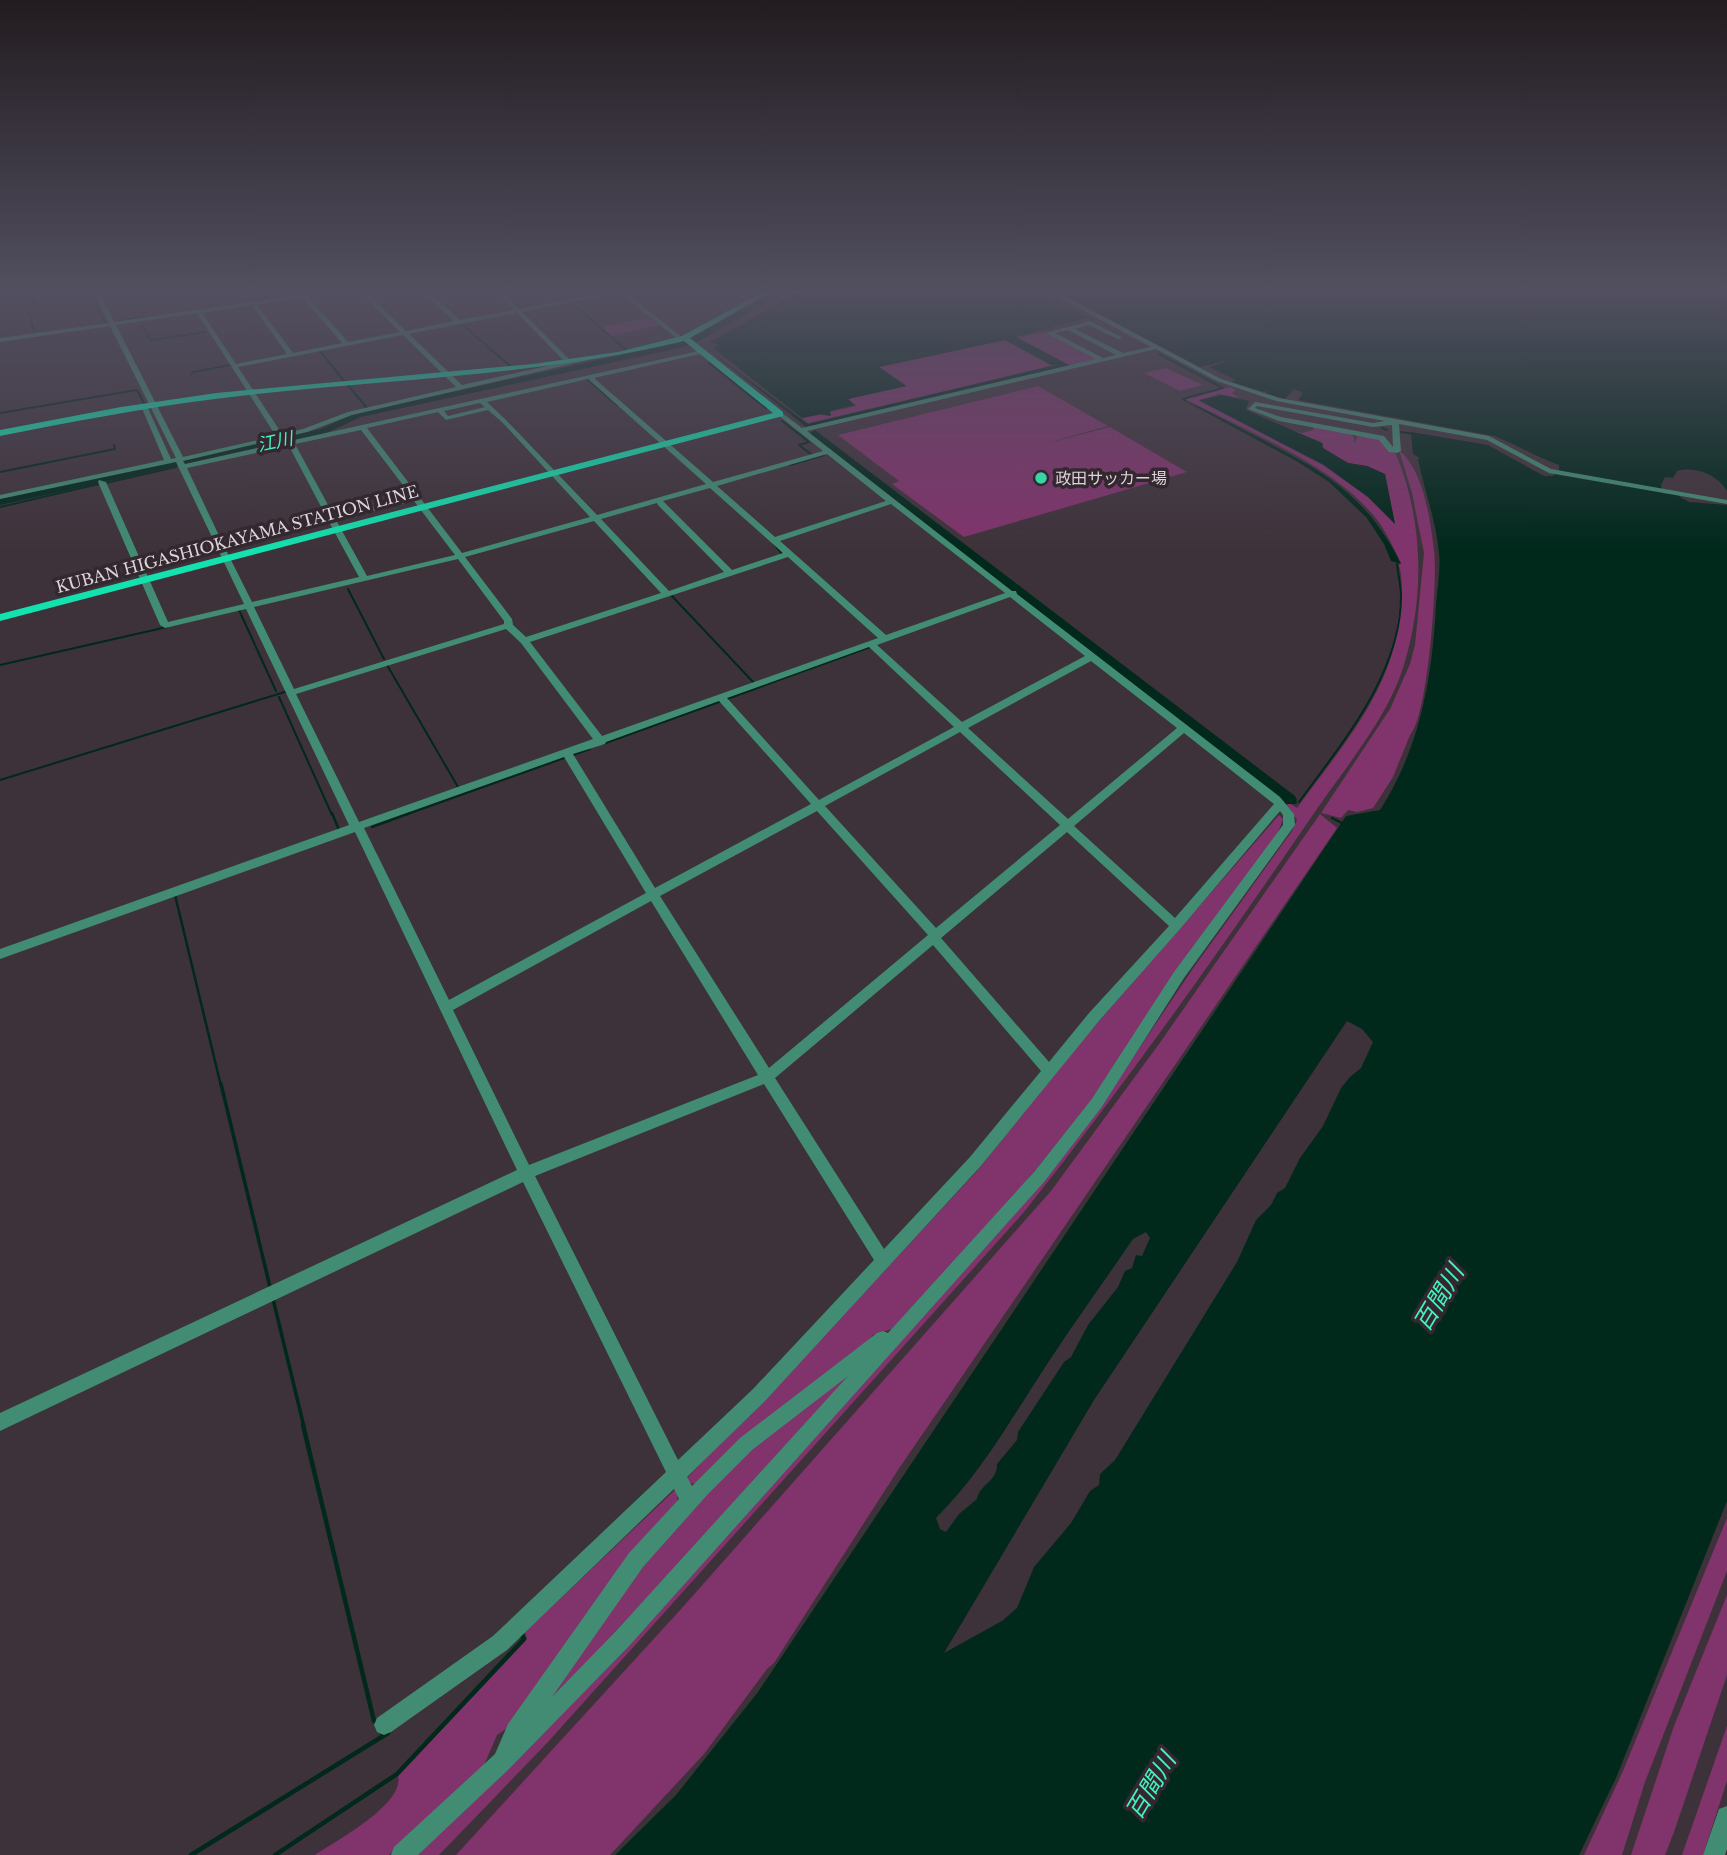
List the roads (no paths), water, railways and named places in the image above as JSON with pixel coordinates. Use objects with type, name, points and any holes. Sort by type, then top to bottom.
[{"type":"main road","points":[[0,433],[148,405],[251,391],[406,378]]},
{"type":"main road","points":[[735,378],[780,414]]},
{"type":"main road","name":"KUBAN HIGASHIOKAYAMA STATION LINE","points":[[0,618],[333,523],[418,501],[482,491],[780,414]]},
{"type":"main road","name":"KUBAN HIGASHIOKAYAMA STATION LINE","points":[[0,612],[144,578]]},
{"type":"street","points":[[134,378],[448,1006],[681,1481]]},
{"type":"street","points":[[242,378],[280,436]]},
{"type":"street","points":[[451,378],[461,388]]},
{"type":"street","points":[[0,505],[102,483],[316,427],[350,413],[506,378]]},
{"type":"street","points":[[0,497],[177,462],[291,443],[586,378]]},
{"type":"street","points":[[590,378],[885,639]]},
{"type":"street","points":[[803,430],[1027,378]]},
{"type":"street","points":[[1216,378],[1278,400],[1489,438],[1543,469],[1555,472],[1727,502]]},
{"type":"street","points":[[482,401],[554,473],[666,593]]},
{"type":"street","points":[[1255,404],[1373,425],[1395,422],[1396,451],[1381,438],[1279,419],[1251,409],[1255,404]]},
{"type":"street","points":[[440,410],[446,418],[490,408]]},
{"type":"street","points":[[401,1855],[502,1762],[623,1638],[1039,1177],[1096,1104],[1179,975],[1289,825],[1288,814],[1280,803],[780,414]]},
{"type":"street","points":[[363,427],[462,558],[508,625],[524,641],[601,742]]},
{"type":"street","points":[[291,443],[363,579]]},
{"type":"street","points":[[102,483],[165,625],[462,558],[832,453]]},
{"type":"street","points":[[597,519],[713,487]]},
{"type":"street","points":[[773,539],[893,501]]},
{"type":"street","points":[[661,503],[729,572]]},
{"type":"street","points":[[524,641],[788,554]]},
{"type":"street","points":[[249,608],[363,579],[462,558]]},
{"type":"street","points":[[873,646],[885,639],[1015,595]]},
{"type":"street","points":[[0,954],[569,755],[1015,595]]},
{"type":"street","points":[[290,691],[508,625]]},
{"type":"street","points":[[873,646],[1177,926]]},
{"type":"street","points":[[448,1006],[1092,656]]},
{"type":"street","points":[[724,700],[816,806],[937,937],[1049,1071]]},
{"type":"street","points":[[0,1422],[529,1174],[769,1080],[1184,728]]},
{"type":"street","points":[[569,755],[883,1261]]},
{"type":"street","points":[[384,1725],[500,1643],[681,1481],[975,1163],[1049,1071],[1177,926],[1280,803]]},
{"type":"street","points":[[502,1762],[515,1731],[636,1560],[681,1481],[746,1444],[883,1339],[890,1344]]},
{"type":"street","points":[[1714,1855],[1727,1816]]},
{"type":"water","points":[[744,378],[808,424],[1002,378],[1021,378],[806,427]]},
{"type":"water","points":[[751,378],[894,378],[906,386],[848,399],[855,405],[830,411],[831,416],[821,414],[802,418]]},
{"type":"water","name":"百間川","points":[[1231,378],[1727,378],[1727,491],[1712,476],[1691,470],[1677,471],[1673,478],[1665,477],[1661,485],[1662,493],[1677,495],[1689,502],[1727,505],[1727,1501],[1616,1778],[1579,1855],[615,1855],[676,1795],[758,1692],[1346,816],[1380,810],[1394,786],[1422,712],[1431,660],[1439,573],[1435,529],[1418,459],[1420,458],[1413,454],[1411,432],[1488,445],[1544,476],[1553,476],[1559,470],[1559,465],[1494,436],[1298,400],[1303,393],[1294,389],[1285,399],[1265,393],[1270,390],[1264,392],[1232,382],[1236,380]],"holes":[[[1347,1021],[1362,1029],[1373,1042],[1361,1068],[1341,1088],[1323,1126],[1300,1158],[1285,1188],[1277,1193],[1271,1205],[1256,1220],[1237,1262],[1115,1460],[1100,1474],[1099,1485],[1090,1491],[1071,1523],[1034,1567],[1017,1608],[1002,1621],[944,1653],[1094,1400]],[[1146,1232],[1150,1238],[1142,1256],[1136,1255],[1132,1268],[1125,1271],[1118,1287],[1088,1325],[1071,1357],[1064,1362],[1018,1432],[1017,1440],[997,1464],[995,1475],[946,1532],[940,1529],[936,1518],[987,1456],[1133,1239]]]},
{"type":"water","points":[[1222,395],[1249,401],[1246,410],[1322,443],[1323,448],[1348,463],[1367,466],[1385,474],[1395,524],[1368,497],[1324,465],[1199,400]]},
{"type":"water","points":[[1183,400],[1298,458],[1338,485],[1372,518],[1401,564],[1391,561],[1384,544],[1366,517],[1329,482],[1298,462]]},
{"type":"waterway","points":[[341,378],[345,382]]},
{"type":"waterway","name":"江川","points":[[0,502],[324,431],[358,415],[530,378]]},
{"type":"waterway","points":[[727,378],[766,408]]},
{"type":"waterway","points":[[1186,401],[1183,399],[1223,388],[1203,378]]},
{"type":"waterway","points":[[587,379],[617,405]]},
{"type":"waterway","points":[[347,384],[367,408]]},
{"type":"waterway","points":[[0,413],[137,390],[145,405]]},
{"type":"waterway","points":[[782,421],[809,442],[799,445],[812,455]]},
{"type":"waterway","points":[[1382,428],[1387,430]]},
{"type":"waterway","points":[[1400,432],[1414,434]]},
{"type":"waterway","points":[[815,433],[1289,800]]},
{"type":"waterway","points":[[0,472],[115,449],[114,445]]},
{"type":"waterway","points":[[790,465],[824,455]]},
{"type":"waterway","name":"江川","points":[[106,483],[176,467]]},
{"type":"waterway","points":[[0,507],[99,484]]},
{"type":"waterway","points":[[770,539],[782,554]]},
{"type":"waterway","points":[[1299,802],[1350,731],[1380,680],[1398,625],[1401,596],[1397,564]]},
{"type":"waterway","points":[[348,589],[384,659]]},
{"type":"waterway","points":[[671,595],[755,684]]},
{"type":"waterway","points":[[239,610],[276,691]]},
{"type":"waterway","points":[[0,665],[167,627]]},
{"type":"waterway","points":[[603,744],[873,646]]},
{"type":"waterway","points":[[387,665],[458,787]]},
{"type":"waterway","points":[[0,780],[288,691]]},
{"type":"waterway","points":[[279,697],[332,815]]},
{"type":"waterway","points":[[573,755],[590,749]]},
{"type":"waterway","points":[[405,815],[567,757]]},
{"type":"waterway","points":[[1288,801],[1296,803]]},
{"type":"waterway","points":[[332,813],[339,830]]},
{"type":"waterway","points":[[372,827],[410,813]]},
{"type":"waterway","points":[[1332,818],[1342,823]]},
{"type":"waterway","points":[[175,895],[221,1086]]},
{"type":"waterway","points":[[221,1084],[270,1287]]},
{"type":"waterway","points":[[273,1299],[304,1427]]},
{"type":"waterway","points":[[303,1425],[374,1721]]},
{"type":"waterway","points":[[275,1855],[397,1774],[524,1639],[522,1635]]},
{"type":"waterway","points":[[191,1855],[388,1733]]},
{"type":"place","name":"政田サッカー場","points":[[1041,478]]}]
